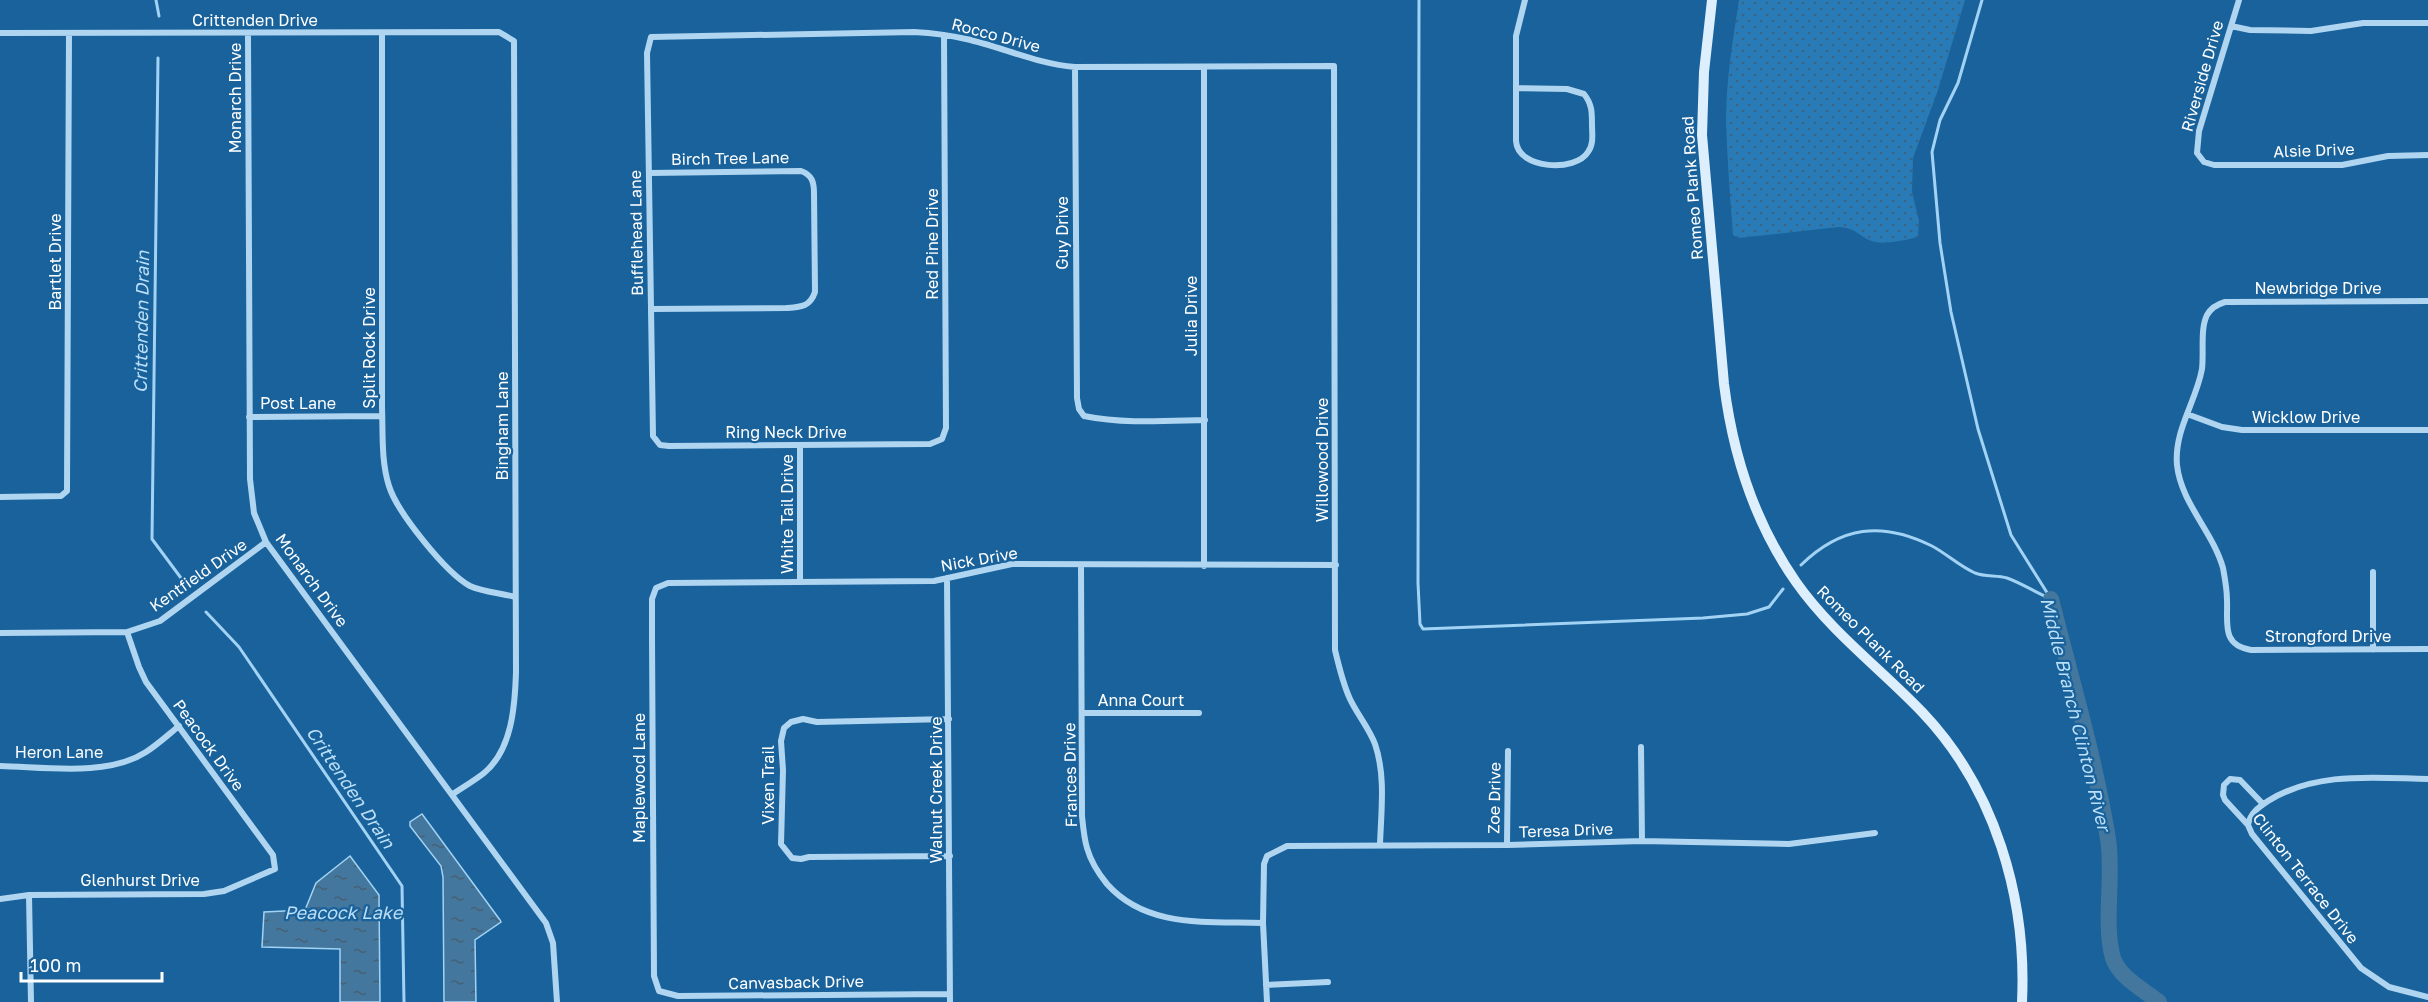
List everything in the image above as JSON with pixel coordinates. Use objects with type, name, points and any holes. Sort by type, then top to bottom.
[{"type":"main road","name":"Romeo Plank Road","points":[[1712,0],[1702,102],[1703,160],[1724,384],[1728,417],[1739,465],[1768,536],[1796,583],[1832,625],[1937,729],[1976,787],[1991,819],[2012,883],[2018,922],[2022,1002]]},
{"type":"street","points":[[1516,88],[1575,90],[1584,94],[1592,109],[1593,140],[1586,156],[1575,163],[1566,164],[1532,162],[1520,154],[1516,146],[1516,88],[1516,36],[1525,0]]},
{"type":"street","name":"Riverside Drive","points":[[2201,160],[2196,147],[2199,131],[2239,0]]},
{"type":"street","points":[[2231,26],[2250,30],[2311,31],[2363,23],[2428,23]]},
{"type":"street","name":"Crittenden Drive","points":[[0,33],[499,32],[509,36]]},
{"type":"street","name":"Rocco Drive","points":[[651,37],[914,32],[966,39],[1050,63],[1075,67],[1334,66]]},
{"type":"street","name":"Bartlet Drive","points":[[0,497],[61,496],[67,491],[69,33]]},
{"type":"street","name":"Monarch Drive","points":[[248,34],[249,417],[250,478],[254,513],[266,542],[546,923],[553,943],[556,1002]]},
{"type":"street","name":"Split Rock Drive","points":[[382,34],[382,416],[384,466],[388,485],[395,500],[450,572],[472,587],[515,597]]},
{"type":"street","name":"Red Pine Drive","points":[[930,444],[942,439],[946,428],[944,35]]},
{"type":"street","name":"Bingham Lane","points":[[453,794],[486,772],[497,757],[514,710],[515,54],[514,41],[509,36]]},
{"type":"street","name":"Bufflehead Lane","points":[[651,37],[647,53],[651,430]]},
{"type":"street","name":"Willowood Drive","points":[[1334,66],[1335,650],[1339,669],[1350,698],[1374,743],[1379,763],[1382,788],[1380,845]]},
{"type":"street","name":"Guy Drive","points":[[1075,67],[1077,399],[1079,409],[1084,416],[1096,419],[1139,422],[1204,420]]},
{"type":"street","name":"Julia Drive","points":[[1204,67],[1204,566]]},
{"type":"street","name":"Alsie Drive","points":[[2201,160],[2214,165],[2342,165],[2388,156],[2428,155]]},
{"type":"street","name":"Birch Tree Lane","points":[[649,173],[794,170],[809,176],[814,186],[815,292],[811,302],[786,308],[651,309]]},
{"type":"street","name":"Newbridge Drive","points":[[2187,414],[2200,377],[2205,321],[2210,311],[2225,302],[2428,301]]},
{"type":"street","name":"Wicklow Drive","points":[[2187,414],[2216,425],[2242,430],[2428,430]]},
{"type":"street","name":"Strongford Drive","points":[[2187,414],[2178,445],[2178,474],[2185,492],[2210,534],[2220,557],[2225,579],[2227,627],[2231,640],[2243,649],[2251,650],[2428,649]]},
{"type":"street","name":"Post Lane","points":[[249,417],[382,416]]},
{"type":"street","name":"Ring Neck Drive","points":[[651,430],[660,445],[669,446],[930,444]]},
{"type":"street","name":"White Tail Drive","points":[[800,445],[800,582]]},
{"type":"street","name":"Kentfield Drive","points":[[0,633],[127,632],[160,621],[266,542]]},
{"type":"street","name":"Nick Drive","points":[[662,584],[934,581],[1012,564],[1336,565]]},
{"type":"street","name":"Frances Drive","points":[[1082,565],[1082,816],[1086,848],[1096,871],[1132,906],[1154,915],[1176,920],[1263,923]]},
{"type":"street","points":[[2373,572],[2373,650]]},
{"type":"street","name":"Walnut Creek Drive","points":[[947,579],[950,1002]]},
{"type":"street","name":"Maplewood Lane","points":[[654,976],[652,599],[653,592],[662,584]]},
{"type":"street","name":"Peacock Drive","points":[[127,632],[146,682],[273,855],[275,869]]},
{"type":"street","name":"Anna Court","points":[[1082,713],[1199,713]]},
{"type":"street","name":"Vixen Trail","points":[[949,719],[817,722],[803,719],[791,722],[784,728],[781,741],[783,770],[781,844],[792,858],[801,859],[809,857],[950,856]]},
{"type":"street","name":"Heron Lane","points":[[0,766],[98,768],[118,764],[145,753],[179,726]]},
{"type":"street","points":[[1641,747],[1642,841]]},
{"type":"street","name":"Zoe Drive","points":[[1507,845],[1509,751]]},
{"type":"street","name":"Clinton Terrace Drive","points":[[2263,804],[2240,780],[2230,779],[2224,785],[2225,800],[2248,825],[2252,834],[2361,968],[2389,987],[2428,997]]},
{"type":"street","points":[[2248,825],[2253,813],[2263,804],[2290,789],[2323,780],[2428,779]]},
{"type":"street","name":"Teresa Drive","points":[[1263,923],[1264,864],[1267,856],[1287,846],[1507,845],[1642,841],[1789,844],[1875,833]]},
{"type":"street","name":"Glenhurst Drive","points":[[0,899],[29,895],[204,894],[224,891],[275,869]]},
{"type":"street","points":[[29,895],[31,1002]]},
{"type":"street","points":[[1263,923],[1267,1002]]},
{"type":"street","name":"Canvasback Drive","points":[[654,976],[659,990],[678,996],[950,994]]},
{"type":"street","points":[[1266,985],[1328,982]]},
{"type":"shaded area","points":[[1739,0],[1965,0],[1938,90],[1913,158],[1912,192],[1919,221],[1918,237],[1894,242],[1875,242],[1853,230],[1839,227],[1739,238],[1733,235],[1726,104]]},
{"type":"water","points":[[422,814],[501,922],[475,940],[476,1002],[444,1002],[443,877],[441,866],[410,826],[410,822]]},
{"type":"water","name":"Peacock Lake","points":[[350,856],[379,895],[380,1002],[340,1002],[340,949],[262,947],[264,912],[305,910],[316,883]]},
{"type":"waterway","name":"Crittenden Drain","points":[[156,0],[159,16]]},
{"type":"waterway","points":[[1419,0],[1418,583],[1420,624],[1423,629],[1703,618],[1747,614],[1769,607],[1783,589]]},
{"type":"waterway","name":"Middle Branch Clinton River","points":[[1982,0],[1958,83],[1940,120],[1932,152],[1940,243],[1951,312],[1978,429],[2011,535],[2051,599]]},
{"type":"waterway","name":"Crittenden Drain","points":[[158,58],[152,539],[181,578]]},
{"type":"waterway","points":[[1801,565],[1831,542],[1847,535],[1879,531],[1896,533],[1932,546],[1975,573],[2007,578],[2049,598]]},
{"type":"waterway","name":"Middle Branch Clinton River","points":[[2051,599],[2090,749],[2103,809],[2110,853],[2109,930],[2113,958],[2126,977],[2159,1002]]},
{"type":"waterway","name":"Crittenden Drain","points":[[206,612],[239,647],[402,886],[404,1002]]}]
